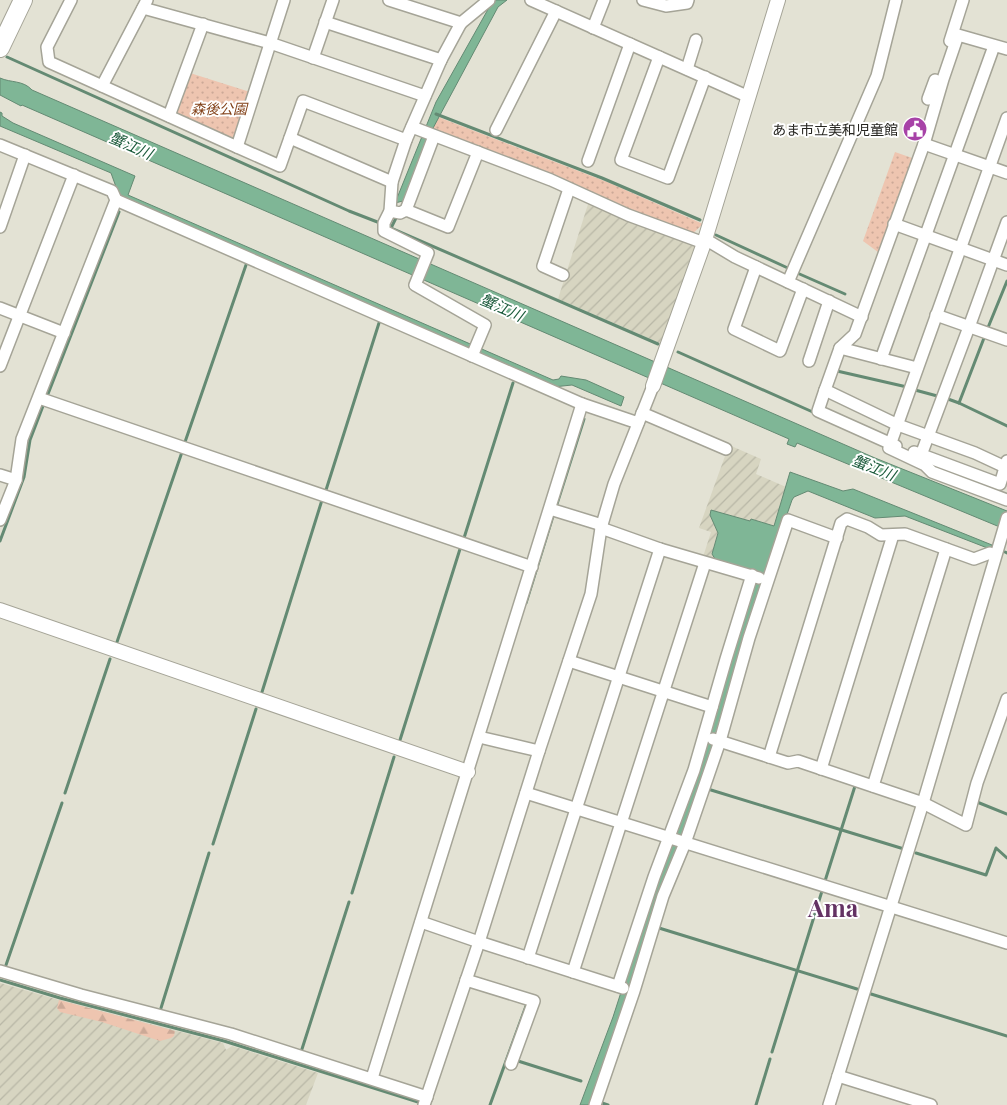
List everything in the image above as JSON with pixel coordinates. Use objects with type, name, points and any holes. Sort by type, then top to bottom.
[{"type":"main road","points":[[0,22],[10,0]]},
{"type":"main road","points":[[0,48],[23,0]]},
{"type":"street","points":[[71,0],[47,48],[48,62],[280,166],[303,101],[406,140],[425,132],[550,180],[628,215],[705,241],[756,267],[791,275],[803,289],[862,317]]},
{"type":"street","points":[[237,147],[284,0]]},
{"type":"street","points":[[313,58],[333,0]]},
{"type":"street","points":[[389,0],[461,23]]},
{"type":"street","points":[[406,210],[425,132],[425,96],[441,60],[461,23],[489,0]]},
{"type":"street","points":[[531,0],[749,97]]},
{"type":"street","points":[[593,28],[604,0]]},
{"type":"street","points":[[643,0],[666,6],[686,3],[688,0]]},
{"type":"street","points":[[0,971],[82,995],[231,1034],[372,1078],[426,1101],[591,594],[602,527],[614,484],[705,241],[778,0]]},
{"type":"street","points":[[791,275],[877,76],[896,0]]},
{"type":"street","points":[[928,99],[963,0]]},
{"type":"street","points":[[102,86],[145,4],[203,24],[270,43],[425,96]]},
{"type":"street","points":[[496,130],[556,11]]},
{"type":"street","points":[[325,22],[441,60]]},
{"type":"street","points":[[170,116],[203,24]]},
{"type":"street","points":[[825,390],[898,425],[1006,464],[1000,484],[891,444],[818,411],[825,390],[840,348],[855,334],[862,317],[924,144],[958,35],[1007,49]]},
{"type":"street","points":[[687,69],[696,40]]},
{"type":"street","points":[[588,161],[630,44]]},
{"type":"street","points":[[881,359],[994,46]]},
{"type":"street","points":[[659,57],[621,160],[668,178],[705,77]]},
{"type":"street","points":[[1007,118],[889,448],[925,465],[932,472],[1007,500]]},
{"type":"street","points":[[290,138],[392,182]]},
{"type":"street","points":[[406,140],[392,182],[390,212],[383,228],[384,231],[428,253],[415,286],[485,325],[473,352]]},
{"type":"street","points":[[924,144],[1007,173]]},
{"type":"street","points":[[0,145],[112,191],[116,200],[473,352],[582,404],[640,418],[726,449]]},
{"type":"street","points":[[390,212],[406,210],[448,227],[478,152]]},
{"type":"street","points":[[0,227],[25,156]]},
{"type":"street","points":[[0,366],[74,175]]},
{"type":"street","points":[[563,275],[543,266],[569,189]]},
{"type":"street","points":[[0,520],[16,480],[22,439],[116,200]]},
{"type":"street","points":[[921,455],[1007,222]]},
{"type":"street","points":[[894,224],[1007,266]]},
{"type":"street","points":[[756,267],[734,329],[780,351],[803,289]]},
{"type":"street","points":[[809,361],[829,301]]},
{"type":"street","points":[[0,308],[64,333]]},
{"type":"street","points":[[936,315],[1007,340]]},
{"type":"street","points":[[840,348],[917,368]]},
{"type":"street","points":[[39,398],[532,567]]},
{"type":"street","points":[[372,1078],[582,404]]},
{"type":"street","points":[[0,475],[16,480]]},
{"type":"street","points":[[550,509],[660,549],[760,578]]},
{"type":"street","points":[[829,1105],[892,906],[1007,518]]},
{"type":"street","points":[[769,757],[841,523],[847,519],[868,527],[881,535],[905,534],[974,559],[990,553]]},
{"type":"street","points":[[595,1105],[663,896],[694,770],[712,738],[712,708],[760,578],[788,520],[837,538]]},
{"type":"street","points":[[821,769],[893,535]]},
{"type":"street","points":[[528,958],[660,549]]},
{"type":"street","points":[[872,786],[946,549]]},
{"type":"street","points":[[573,972],[705,562]]},
{"type":"street","points":[[619,987],[677,841],[712,738],[760,578]]},
{"type":"street","points":[[0,610],[468,772]]},
{"type":"street","points":[[569,661],[712,708]]},
{"type":"street","points":[[712,738],[769,757],[788,762],[798,761],[923,803],[966,825],[978,783],[1007,699]]},
{"type":"street","points":[[479,737],[539,751]]},
{"type":"street","points":[[526,792],[677,841],[1007,943]]},
{"type":"street","points":[[421,922],[633,991]]},
{"type":"street","points":[[466,980],[534,1001],[511,1064]]},
{"type":"street","points":[[838,1076],[931,1105]]},
{"type":"shaded area","points":[[589,201],[694,243],[697,247],[662,344],[558,299]]},
{"type":"shaded area","points":[[729,445],[761,459],[756,474],[786,487],[774,526],[751,519],[750,521],[710,515],[718,533],[712,554],[717,562],[703,557],[711,532],[699,528]]},
{"type":"shaded area","points":[[0,983],[223,1043],[226,1050],[232,1046],[318,1073],[306,1105],[0,1105]]},
{"type":"green space","name":"森後公園","points":[[190,73],[250,92],[235,136],[230,139],[177,116],[176,112]]},
{"type":"green space","points":[[438,117],[607,182],[703,224],[691,235],[432,130]]},
{"type":"green space","points":[[895,152],[915,159],[882,255],[863,241]]},
{"type":"green space","points":[[59,1000],[175,1031],[174,1036],[160,1041],[102,1022],[60,1012],[57,1008]]},
{"type":"water","points":[[496,0],[507,0],[498,7],[432,130],[403,201],[395,203],[436,102],[491,4]]},
{"type":"water","name":"蟹江川","points":[[0,78],[21,83],[32,90],[875,458],[1007,511],[1007,530],[797,443],[795,447],[787,444],[789,439],[21,106],[0,95]]},
{"type":"water","points":[[0,112],[2,116],[13,123],[135,176],[128,195],[553,380],[559,379],[561,376],[586,380],[624,397],[621,406],[572,385],[553,387],[120,198],[111,173],[0,126]]},
{"type":"water","points":[[790,472],[843,491],[853,489],[992,545],[990,549],[905,516],[875,518],[808,491],[794,497],[766,575],[717,736],[589,1105],[580,1105],[613,1017],[756,574],[717,562],[712,554],[718,533],[710,515],[711,510],[774,526]]},
{"type":"waterway","points":[[7,57],[349,211],[380,223]]},
{"type":"waterway","points":[[436,114],[602,178],[700,220]]},
{"type":"waterway","points":[[48,394],[119,212]]},
{"type":"waterway","points":[[391,228],[397,216]]},
{"type":"waterway","points":[[386,226],[658,344]]},
{"type":"waterway","points":[[716,235],[790,269]]},
{"type":"waterway","points":[[185,442],[246,265]]},
{"type":"waterway","points":[[795,272],[845,294]]},
{"type":"waterway","points":[[987,330],[1007,281]]},
{"type":"waterway","points":[[326,490],[379,323]]},
{"type":"waterway","points":[[959,403],[984,338]]},
{"type":"waterway","points":[[678,352],[815,413]]},
{"type":"waterway","points":[[837,371],[907,387]]},
{"type":"waterway","points":[[464,538],[513,383]]},
{"type":"waterway","points":[[915,390],[941,397]]},
{"type":"waterway","points":[[948,399],[1007,426]]},
{"type":"waterway","points":[[0,541],[24,477],[30,440],[43,406]]},
{"type":"waterway","points":[[557,504],[584,419]]},
{"type":"waterway","points":[[117,642],[182,452]]},
{"type":"waterway","points":[[262,692],[322,500]]},
{"type":"waterway","points":[[526,603],[553,516]]},
{"type":"waterway","points":[[400,740],[460,549]]},
{"type":"waterway","points":[[65,793],[110,659]]},
{"type":"waterway","points":[[213,844],[256,709]]},
{"type":"waterway","points":[[352,893],[394,757]]},
{"type":"waterway","points":[[825,881],[855,786]]},
{"type":"waterway","points":[[711,790],[904,849]]},
{"type":"waterway","points":[[977,802],[1007,814]]},
{"type":"waterway","points":[[6,965],[62,803]]},
{"type":"waterway","points":[[916,853],[986,875],[996,848],[1007,858]]},
{"type":"waterway","points":[[161,1008],[209,853]]},
{"type":"waterway","points":[[772,1052],[822,891]]},
{"type":"waterway","points":[[302,1049],[349,902]]},
{"type":"waterway","points":[[659,928],[857,989]]},
{"type":"waterway","points":[[0,980],[60,998],[224,1041],[418,1102]]},
{"type":"waterway","points":[[871,994],[1007,1036]]},
{"type":"waterway","points":[[490,1105],[526,1006]]},
{"type":"waterway","points":[[756,1105],[770,1059]]},
{"type":"waterway","points":[[518,1061],[581,1081]]},
{"type":"waterway","points":[[602,1103],[608,1105]]},
{"type":"place","name":"あま市立美和児童館","points":[[915,129]]},
{"type":"district","name":"Ama","points":[[833,907]]}]
